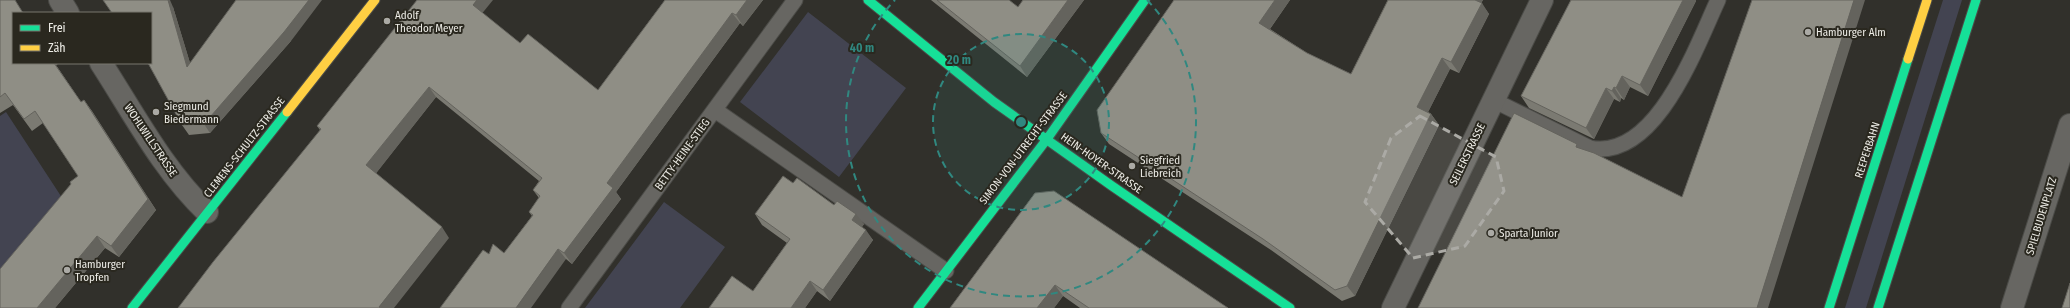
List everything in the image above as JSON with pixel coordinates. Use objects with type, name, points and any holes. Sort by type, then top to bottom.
[{"type":"main road","name":"CLEMENS-SCHULTZ-STRASSE","points":[[132,308],[375,0]]},
{"type":"main road","name":"HEIN-HOYER-STRASSE","points":[[868,0],[994,102],[1112,186],[1290,308]]},
{"type":"main road","name":"SIMON-VON-UTRECHT-STRASSE","points":[[918,308],[1047,139],[1145,0]]},
{"type":"main road","name":"REEPERBAHN","points":[[1829,308],[1927,0]]},
{"type":"main road","points":[[1878,308],[1976,0]]},
{"type":"street","points":[[60,0],[67,12]]},
{"type":"street","name":"SEILERSTRASSE","points":[[1393,308],[1542,0]]},
{"type":"street","name":"WOHLWILLSTRASSE","points":[[102,64],[172,172],[189,194],[207,212]]},
{"type":"street","name":"SPIELBUDENPLATZ","points":[[2012,308],[2070,125]]},
{"type":"lane","name":"BETTY-HEINE-STIEG","points":[[569,308],[795,0]]},
{"type":"lane","points":[[1493,100],[1590,148],[1602,150],[1631,141],[1661,112],[1676,86],[1718,0]]},
{"type":"lane","points":[[715,110],[946,271]]},
{"type":"highlighted area","points":[[1420,116],[1496,157],[1504,191],[1465,246],[1413,258],[1365,202],[1391,138]]},
{"type":"shaded area","points":[[1943,0],[1962,0],[1866,308],[1845,308]]},
{"type":"shaded area","points":[[808,12],[906,88],[839,177],[740,102]]},
{"type":"shaded area","points":[[6,112],[72,213],[0,290],[0,116]]},
{"type":"shaded area","points":[[664,202],[725,247],[680,308],[585,308]]},
{"type":"building","points":[[0,0],[15,0],[22,12],[12,12],[12,64],[55,64],[81,102],[84,100],[148,199],[111,246],[97,236],[37,308],[0,308],[0,269],[71,184],[70,182],[78,176],[35,111],[24,119],[5,93],[0,97]]},
{"type":"building","points":[[103,0],[168,0],[187,67],[236,0],[309,0],[284,32],[204,124],[182,125],[149,64],[152,64],[152,12],[111,12]]},
{"type":"building","points":[[417,0],[477,0],[473,5],[520,43],[528,34],[598,90],[665,0],[747,0],[736,15],[732,13],[607,183],[613,188],[564,253],[558,249],[516,308],[440,308],[483,250],[489,254],[493,244],[504,253],[533,215],[529,212],[540,196],[533,190],[542,178],[429,87],[366,165],[442,227],[379,307],[381,308],[178,308],[213,262],[321,129],[317,126]]},
{"type":"building","points":[[937,0],[1009,0],[1018,7],[1023,0],[1068,0],[1020,66]]},
{"type":"building","points":[[1174,0],[1275,0],[1259,23],[1307,53],[1351,74],[1388,0],[1475,0],[1482,3],[1451,62],[1442,58],[1417,107],[1431,114],[1347,286],[1335,290],[1263,239],[1101,133],[1097,110]]},
{"type":"building","points":[[1571,0],[1683,0],[1640,85],[1622,76],[1616,88],[1614,87],[1612,91],[1606,88],[1586,128],[1521,96]]},
{"type":"building","points":[[1752,0],[1854,0],[1757,308],[1418,308],[1514,113],[1577,144],[1576,147],[1594,153],[1682,197]]},
{"type":"building","points":[[783,176],[793,183],[797,178],[834,205],[837,201],[856,214],[852,220],[866,230],[823,290],[810,281],[791,308],[709,308],[732,276],[753,291],[790,239],[755,214]]},
{"type":"building","points":[[1054,191],[1228,308],[1089,308],[1055,285],[1037,308],[950,308],[1035,193]]},
{"type":"building","points":[[2070,283],[2070,308],[2062,308]]},
{"type":"traffic: fast","points":[[868,0],[994,102],[1112,186],[1290,308]]},
{"type":"traffic: fast","points":[[918,308],[1047,139],[1145,0]]},
{"type":"traffic: fast","points":[[1878,308],[1976,0]]},
{"type":"traffic: fast","points":[[1829,308],[1908,59]]},
{"type":"traffic: fast","points":[[132,308],[287,112]]},
{"type":"traffic: slow","points":[[287,112],[375,0]]},
{"type":"traffic: slow","points":[[1908,59],[1927,0]]},
{"type":"place","name":"Adolf Theodor Meyer","points":[[387,21]]},
{"type":"place","name":"Hamburger Alm","points":[[1808,32]]},
{"type":"place","name":"Siegmund Biedermann","points":[[156,112]]},
{"type":"place","name":"Siegfried Liebreich","points":[[1132,166]]},
{"type":"place","name":"Sparta Junior","points":[[1491,233]]},
{"type":"place","name":"Hamburger Tropfen","points":[[67,270]]}]
